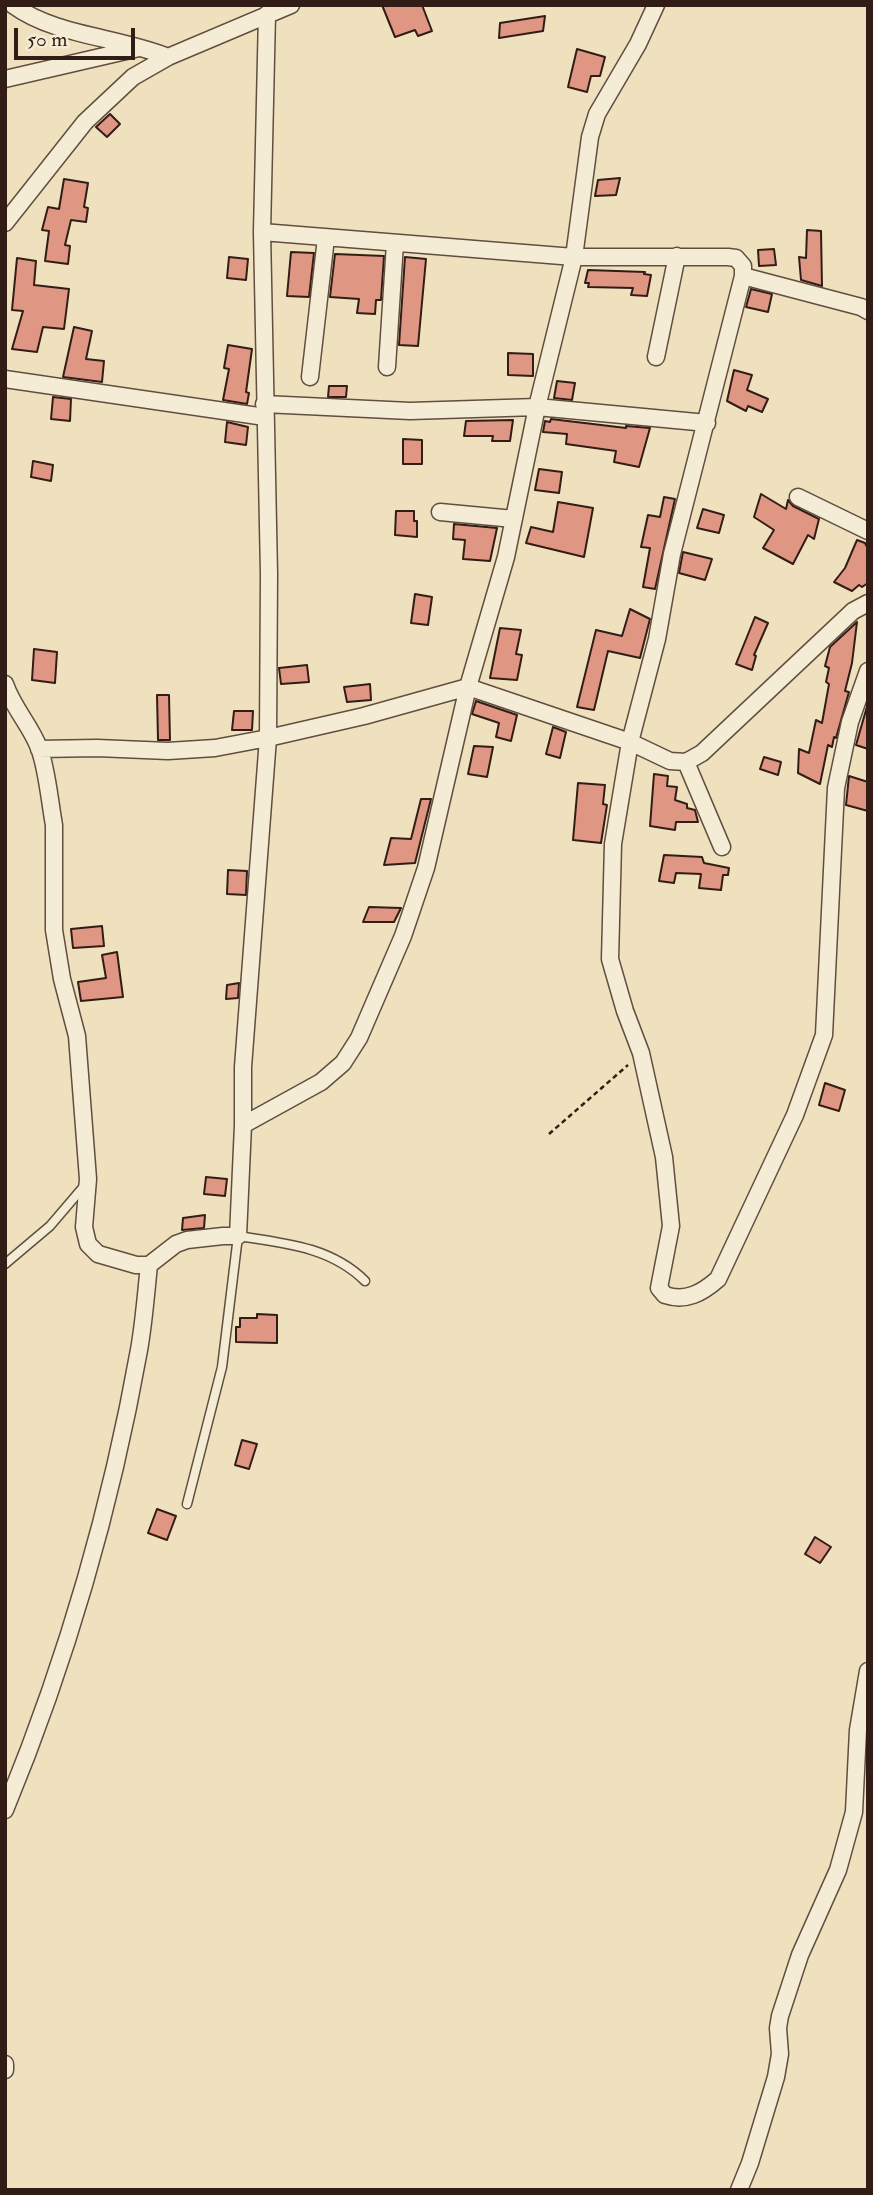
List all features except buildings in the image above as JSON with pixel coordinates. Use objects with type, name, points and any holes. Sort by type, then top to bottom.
[{"type":"street","points":[[13,5],[39,20],[145,47],[168,57]]},
{"type":"street","points":[[5,223],[65,146],[109,97],[133,77],[168,57],[291,5]]},
{"type":"street","points":[[243,1125],[321,1082],[343,1063],[359,1038],[403,936],[426,868],[468,687],[506,557],[537,407],[574,257],[590,137],[597,114],[638,44],[656,5]]},
{"type":"street","points":[[5,684],[39,749],[54,825],[54,930],[62,979],[77,1036],[88,1179],[84,1227],[88,1244],[98,1254],[136,1265],[149,1265],[176,1244],[187,1240],[238,1236],[243,1067],[268,738],[269,574],[262,232],[267,14]]},
{"type":"street","points":[[5,79],[145,47]]},
{"type":"street","points":[[262,232],[574,257],[736,258],[743,266],[743,276],[708,423],[672,554],[657,639],[630,743],[613,844],[610,959],[641,1053],[664,1157],[671,1226],[660,1291],[665,1295],[684,1298],[708,1288],[725,1268],[795,1115],[824,1035],[836,788],[848,732],[868,671]]},
{"type":"street","points":[[310,377],[326,238]]},
{"type":"street","points":[[387,367],[395,243]]},
{"type":"street","points":[[656,357],[677,256]]},
{"type":"street","points":[[743,276],[868,311]]},
{"type":"street","points":[[5,379],[265,411],[410,411],[537,407],[708,423]]},
{"type":"street","points":[[798,497],[868,531]]},
{"type":"street","points":[[440,512],[514,519]]},
{"type":"street","points":[[39,749],[168,751],[215,748],[363,716],[468,687],[630,743],[670,761],[686,762],[702,753],[853,611],[868,603]]},
{"type":"street","points":[[686,762],[722,847]]},
{"type":"street","points":[[5,1810],[33,1744],[72,1625],[105,1506],[140,1347],[149,1265]]},
{"type":"street","points":[[739,2190],[776,2077],[780,2054],[779,2016],[800,1955],[838,1870],[855,1812],[858,1730],[868,1671]]},
{"type":"street","points":[[5,2064],[5,2070]]},
{"type":"lane","points":[[5,1264],[50,1226],[88,1179]]},
{"type":"lane","points":[[187,1504],[222,1367],[238,1236],[292,1244],[334,1257],[351,1266],[365,1281]]},
{"type":"path","points":[[549,1134],[641,1053]]}]
